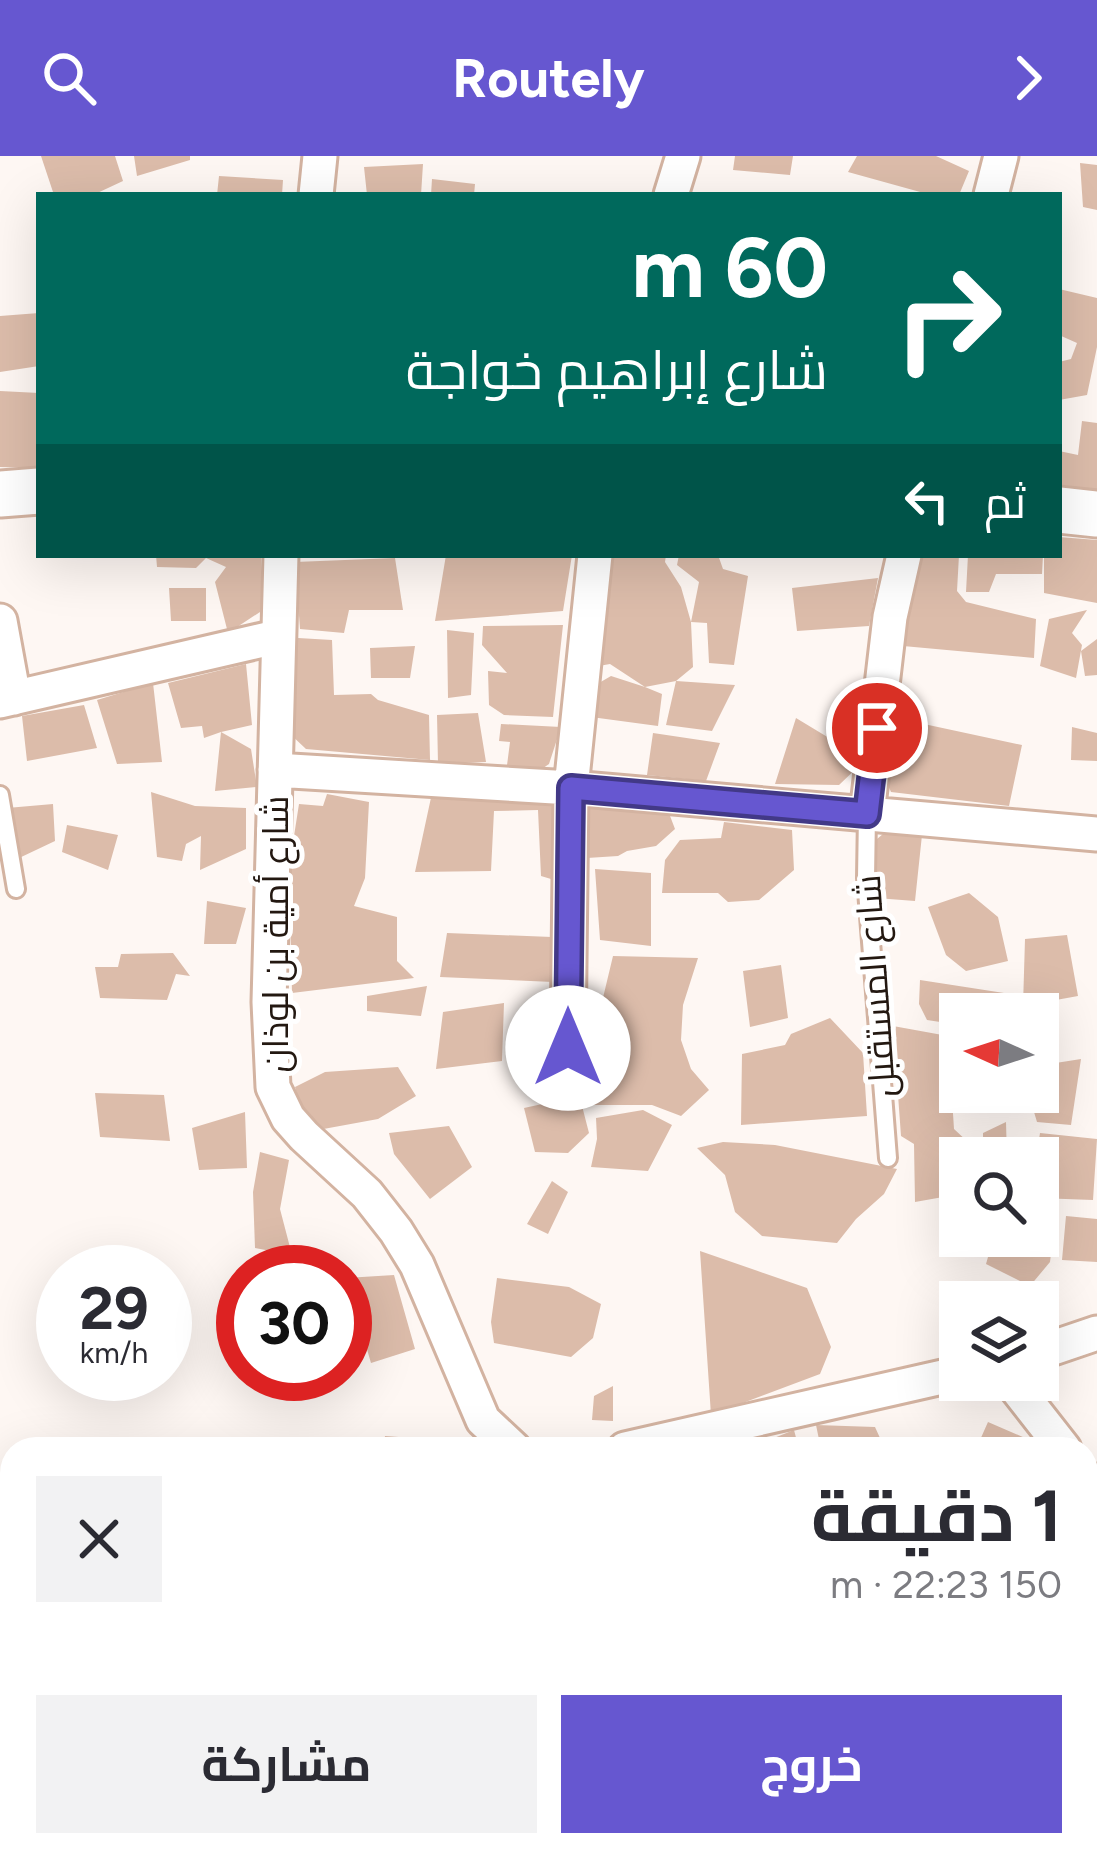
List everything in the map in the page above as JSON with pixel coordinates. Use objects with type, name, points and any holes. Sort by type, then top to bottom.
[{"type":"main road","points":[[0,494],[36,491]]},
{"type":"main road","points":[[1062,510],[1097,514]]},
{"type":"street","points":[[316,192],[320,156]]},
{"type":"street","points":[[672,192],[682,156]]},
{"type":"street","points":[[992,192],[1001,156]]},
{"type":"street","name":"شارع أمية بن لوذان","points":[[280,558],[269,1002],[273,1087],[288,1118],[367,1194],[396,1231],[417,1265],[483,1420],[501,1437]]},
{"type":"street","points":[[568,1048],[571,788],[596,558]]},
{"type":"street","points":[[867,814],[890,617],[903,558]]},
{"type":"street","points":[[0,621],[7,699],[275,638]]},
{"type":"street","points":[[275,770],[571,788],[1097,834]]},
{"type":"street","points":[[1059,1346],[1097,1333]]},
{"type":"street","points":[[678,1437],[939,1378]]},
{"type":"street","points":[[1026,1401],[1055,1437]]},
{"type":"lane","points":[[0,795],[16,890]]},
{"type":"lane","name":"شارع المستقبل","points":[[867,814],[866,878],[888,1158]]},
{"type":"building","points":[[41,156],[115,156],[123,181],[99,192],[53,192]]},
{"type":"building","points":[[134,156],[190,156],[190,160],[137,176]]},
{"type":"building","points":[[735,156],[793,156],[790,175],[733,170]]},
{"type":"building","points":[[857,156],[936,156],[969,171],[960,192],[920,192],[848,172]]},
{"type":"building","points":[[1080,163],[1097,165],[1097,210],[1083,207]]},
{"type":"building","points":[[423,164],[421,192],[367,192],[364,167]]},
{"type":"building","points":[[219,176],[283,180],[282,192],[217,192]]},
{"type":"building","points":[[432,179],[475,184],[474,192],[431,192]]},
{"type":"building","points":[[1062,290],[1097,298],[1097,347],[1087,395],[1062,399],[1062,361],[1071,359],[1077,343],[1062,336]]},
{"type":"building","points":[[36,313],[36,366],[0,372],[0,316]]},
{"type":"building","points":[[0,391],[36,393],[36,468],[0,467]]},
{"type":"building","points":[[1082,421],[1097,423],[1097,496],[1062,493],[1062,452],[1078,455]]},
{"type":"building","points":[[1062,537],[1097,540],[1097,603],[1044,593],[1044,558],[1062,558]]},
{"type":"building","points":[[156,558],[206,558],[196,568],[157,567]]},
{"type":"building","points":[[206,558],[261,558],[263,610],[228,633],[215,582],[226,567]]},
{"type":"building","points":[[395,558],[403,610],[349,610],[344,633],[300,629],[295,562]]},
{"type":"building","points":[[446,558],[572,558],[563,611],[435,621]]},
{"type":"building","points":[[606,558],[666,558],[681,587],[691,622],[693,667],[676,681],[645,687],[610,664],[593,667]]},
{"type":"building","points":[[678,558],[719,558],[723,569],[748,576],[734,665],[709,663],[707,623],[691,622],[699,582],[677,565]]},
{"type":"building","points":[[918,558],[959,558],[957,591],[966,602],[1036,619],[1034,658],[903,646]]},
{"type":"building","points":[[968,558],[1043,558],[1042,574],[996,574],[989,592],[966,592]]},
{"type":"building","points":[[878,578],[869,626],[797,631],[792,588]]},
{"type":"building","points":[[169,588],[206,588],[206,621],[171,621]]},
{"type":"building","points":[[1087,610],[1072,633],[1082,645],[1076,678],[1040,666],[1049,619]]},
{"type":"building","points":[[563,625],[553,717],[504,715],[489,705],[488,671],[507,673],[482,645],[483,626]]},
{"type":"building","points":[[447,630],[474,633],[471,695],[448,698]]},
{"type":"building","points":[[298,638],[332,640],[334,695],[371,694],[429,715],[430,760],[306,749],[288,732]]},
{"type":"building","points":[[1097,639],[1097,675],[1085,676],[1081,651]]},
{"type":"building","points":[[415,646],[410,678],[371,678],[370,648]]},
{"type":"building","points":[[246,664],[252,725],[204,738],[202,726],[181,728],[168,683]]},
{"type":"building","points":[[611,676],[662,694],[658,726],[591,717],[592,687]]},
{"type":"building","points":[[676,681],[735,685],[712,731],[666,725]]},
{"type":"building","points":[[153,683],[162,762],[117,764],[97,700]]},
{"type":"building","points":[[84,705],[97,748],[27,761],[22,716]]},
{"type":"building","points":[[478,713],[486,762],[438,764],[437,715]]},
{"type":"building","points":[[796,718],[862,763],[839,785],[775,784]]},
{"type":"building","points":[[896,718],[1022,745],[1009,806],[891,792],[885,778]]},
{"type":"building","points":[[501,724],[561,727],[549,764],[533,775],[506,773],[510,742],[499,741]]},
{"type":"building","points":[[1072,727],[1097,733],[1097,761],[1071,760]]},
{"type":"building","points":[[221,732],[251,749],[257,787],[215,791]]},
{"type":"building","points":[[653,733],[720,743],[706,781],[647,775]]},
{"type":"building","points":[[151,792],[195,806],[246,808],[246,849],[200,870],[201,836],[186,844],[182,861],[157,857]]},
{"type":"building","points":[[432,793],[559,799],[561,882],[541,876],[538,810],[494,811],[491,871],[415,872]]},
{"type":"building","points":[[327,794],[369,802],[365,878],[354,906],[397,917],[397,961],[414,978],[292,993],[289,868],[299,804],[323,806]]},
{"type":"building","points":[[53,804],[55,841],[17,859],[7,808]]},
{"type":"building","points":[[586,806],[667,808],[675,829],[656,846],[587,858]]},
{"type":"building","points":[[724,822],[792,830],[794,870],[759,900],[728,902],[718,893],[662,893],[665,860],[680,840],[721,838]]},
{"type":"building","points":[[67,825],[118,835],[108,870],[62,852]]},
{"type":"building","points":[[889,829],[922,835],[915,901],[876,898],[877,839]]},
{"type":"building","points":[[595,869],[651,873],[651,946],[600,940]]},
{"type":"building","points":[[969,893],[998,917],[1008,961],[966,971],[946,955],[928,907]]},
{"type":"building","points":[[207,901],[246,908],[236,944],[204,944]]},
{"type":"building","points":[[447,933],[552,937],[553,982],[440,977]]},
{"type":"building","points":[[1067,935],[1078,996],[1059,999],[1059,993],[1023,993],[1025,939]]},
{"type":"building","points":[[173,953],[190,976],[176,974],[167,1000],[100,998],[95,967],[118,967],[121,954]]},
{"type":"building","points":[[613,956],[698,958],[683,1005],[681,1040],[691,1069],[709,1090],[681,1116],[652,1105],[593,1105],[590,1052]]},
{"type":"building","points":[[781,965],[788,1018],[750,1027],[743,971]]},
{"type":"building","points":[[920,980],[1004,993],[939,993],[939,1022],[927,1020],[919,1004]]},
{"type":"building","points":[[427,986],[421,1016],[367,1011],[367,996]]},
{"type":"building","points":[[531,1000],[558,1001],[558,1044],[531,1053]]},
{"type":"building","points":[[504,1003],[502,1061],[436,1069],[443,1012]]},
{"type":"building","points":[[830,1018],[863,1053],[867,1116],[741,1125],[742,1054],[785,1045],[791,1034]]},
{"type":"building","points":[[893,1026],[939,1034],[939,1113],[953,1113],[954,1129],[963,1137],[939,1137],[939,1198],[915,1202],[914,1144],[901,1136]]},
{"type":"building","points":[[1081,1059],[1071,1125],[1037,1122],[1034,1113],[1059,1113],[1059,1062]]},
{"type":"building","points":[[398,1067],[416,1096],[378,1119],[318,1130],[301,1110],[295,1087],[325,1072]]},
{"type":"building","points":[[95,1093],[164,1095],[170,1141],[100,1137]]},
{"type":"building","points":[[556,1101],[581,1102],[589,1133],[568,1153],[535,1152],[524,1108]]},
{"type":"building","points":[[643,1110],[672,1125],[648,1171],[591,1167],[596,1118]]},
{"type":"building","points":[[245,1112],[247,1168],[199,1170],[192,1128]]},
{"type":"building","points":[[1006,1122],[1006,1137],[983,1137]]},
{"type":"building","points":[[449,1126],[472,1167],[430,1199],[394,1154],[389,1133]]},
{"type":"building","points":[[1040,1133],[1097,1139],[1093,1200],[1059,1199],[1059,1137],[1039,1137]]},
{"type":"building","points":[[723,1142],[775,1145],[897,1169],[884,1194],[837,1243],[762,1236],[735,1212],[725,1175],[697,1148]]},
{"type":"building","points":[[260,1152],[289,1160],[280,1209],[289,1245],[255,1245],[253,1192]]},
{"type":"building","points":[[552,1181],[568,1192],[548,1234],[527,1224]]},
{"type":"building","points":[[1066,1216],[1097,1219],[1097,1262],[1062,1260]]},
{"type":"building","points":[[700,1251],[807,1288],[831,1347],[820,1374],[711,1415]]},
{"type":"building","points":[[988,1257],[1051,1257],[1034,1281],[1020,1281],[986,1264]]},
{"type":"building","points":[[394,1275],[415,1349],[372,1363],[372,1276]]},
{"type":"building","points":[[497,1278],[569,1287],[601,1304],[593,1338],[571,1357],[494,1343],[491,1322]]},
{"type":"building","points":[[613,1386],[613,1421],[592,1420],[594,1396]]},
{"type":"building","points":[[988,1422],[1023,1437],[981,1437]]},
{"type":"building","points":[[816,1425],[875,1427],[880,1437],[818,1437]]},
{"type":"route","points":[[568,1048],[571,788],[867,814],[877,728]]}]
